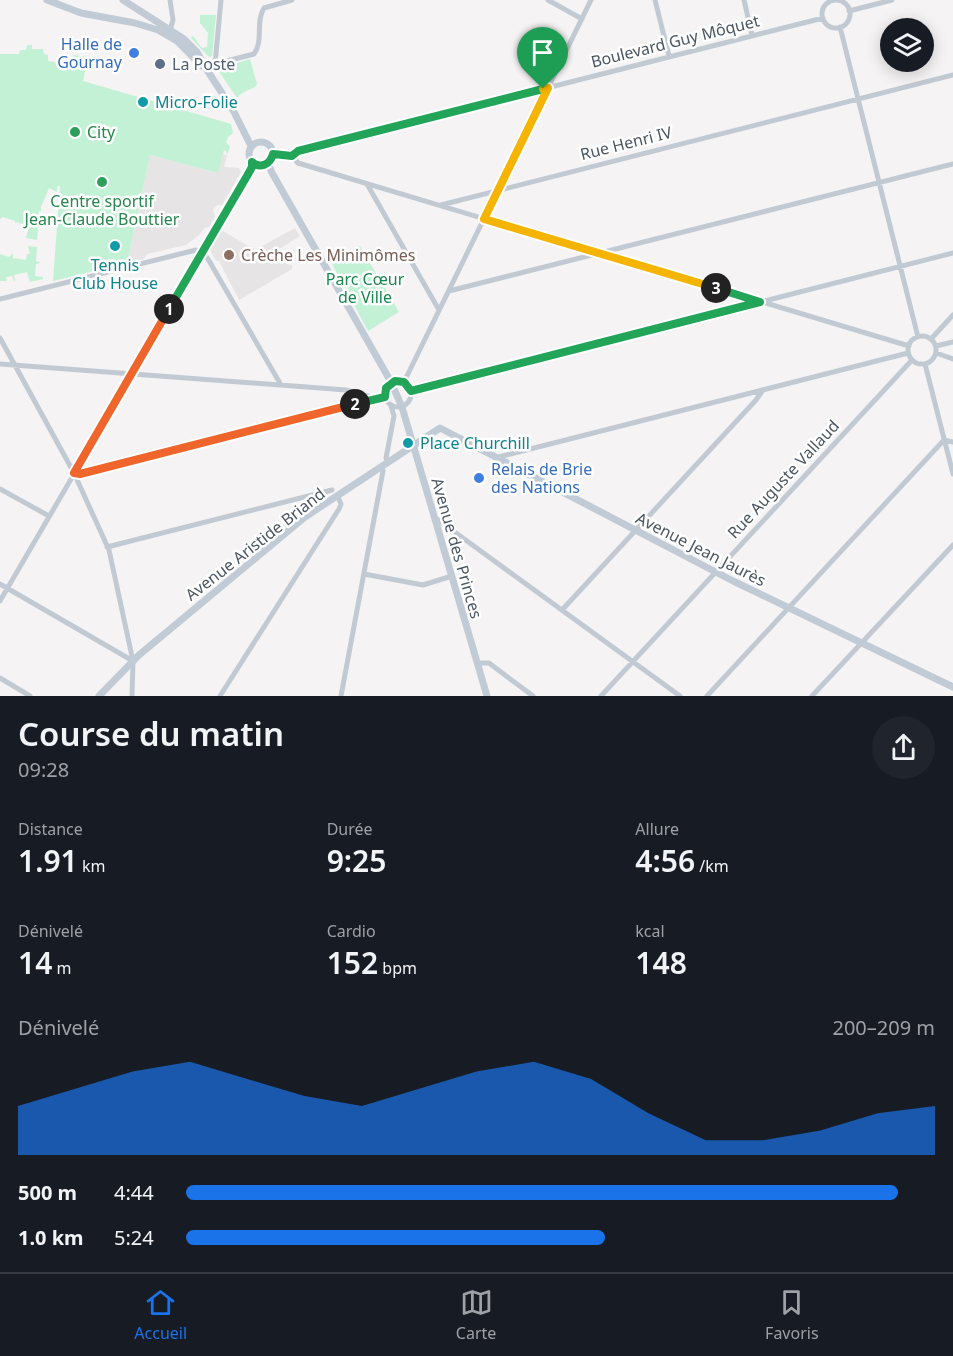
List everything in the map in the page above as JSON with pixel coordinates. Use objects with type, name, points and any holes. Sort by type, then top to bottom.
[{"type":"main road","points":[[47,0],[81,13],[130,22],[171,34]]},
{"type":"main road","points":[[123,0],[160,24],[207,70],[254,144]]},
{"type":"main road","points":[[130,22],[136,15],[135,8]]},
{"type":"main road","points":[[254,144],[268,144],[273,154],[267,166],[252,162],[249,156],[254,144]]},
{"type":"main road","name":"Avenue des Princes","points":[[267,166],[392,382],[402,407],[487,696]]},
{"type":"main road","name":"Avenue Jean Jaurès","points":[[440,428],[787,609],[953,687]]},
{"type":"main road","name":"Avenue Aristide Briand","points":[[99,696],[133,661],[305,517],[325,504],[335,493],[440,428]]},
{"type":"street","points":[[170,0],[171,34]]},
{"type":"street","points":[[215,64],[221,0]]},
{"type":"street","points":[[207,70],[215,64],[254,54],[258,46],[260,14],[264,8],[292,0]]},
{"type":"street","points":[[549,0],[582,19]]},
{"type":"street","points":[[404,382],[591,0]]},
{"type":"street","points":[[654,0],[669,56]]},
{"type":"street","points":[[744,0],[752,35]]},
{"type":"street","points":[[833,0],[845,3],[849,11],[849,19],[840,27],[827,25],[823,18],[823,9],[833,0]]},
{"type":"street","points":[[849,11],[892,0]]},
{"type":"street","name":"Boulevard Guy Môquet","points":[[292,156],[298,151],[823,18]]},
{"type":"street","points":[[149,27],[152,23],[160,24]]},
{"type":"street","points":[[840,27],[918,337]]},
{"type":"street","name":"Rue Henri IV","points":[[440,206],[953,75]]},
{"type":"street","points":[[273,154],[292,156],[298,163],[909,346]]},
{"type":"street","points":[[0,601],[247,176],[252,162]]},
{"type":"street","points":[[449,291],[953,164]]},
{"type":"street","points":[[367,184],[439,310]]},
{"type":"street","points":[[0,300],[196,250],[202,252],[208,259],[281,385]]},
{"type":"street","points":[[411,391],[953,253]]},
{"type":"street","points":[[931,339],[953,315]]},
{"type":"street","points":[[918,337],[931,339],[936,346],[936,354],[932,360],[920,364],[912,360],[908,353],[911,341],[918,337]]},
{"type":"street","points":[[0,338],[74,473],[107,547],[133,661],[132,696]]},
{"type":"street","points":[[936,346],[953,342]]},
{"type":"street","points":[[495,458],[908,353]]},
{"type":"street","points":[[936,354],[953,359]]},
{"type":"street","name":"Rue Auguste Vallaud","points":[[601,696],[912,360]]},
{"type":"street","points":[[0,364],[355,391],[381,398],[391,406],[394,413],[386,458],[388,461]]},
{"type":"street","points":[[925,364],[953,474]]},
{"type":"street","points":[[74,473],[80,474],[381,398],[392,382],[404,382]]},
{"type":"street","points":[[391,406],[402,407],[410,399],[411,391],[404,382]]},
{"type":"street","points":[[562,610],[763,390]]},
{"type":"street","points":[[944,440],[953,442]]},
{"type":"street","points":[[707,696],[944,440]]},
{"type":"street","points":[[341,696],[384,471],[381,466]]},
{"type":"street","points":[[0,489],[49,516]]},
{"type":"street","points":[[107,547],[318,493],[335,493],[341,504],[339,509],[220,696]]},
{"type":"street","points":[[318,493],[325,504]]},
{"type":"street","points":[[434,517],[680,696]]},
{"type":"street","points":[[812,696],[953,545]]},
{"type":"street","points":[[364,574],[423,585],[452,576]]},
{"type":"street","points":[[0,584],[133,661]]},
{"type":"street","points":[[477,663],[489,663],[533,696]]},
{"type":"street","points":[[0,678],[30,696]]},
{"type":"shaded area","points":[[223,154],[227,155],[224,167],[239,168],[241,172],[222,205],[217,205],[213,210],[215,217],[209,227],[204,228],[186,245],[147,254],[144,259],[127,263],[150,155],[217,173]]},
{"type":"shaded area","points":[[295,228],[300,236],[279,249],[287,264],[292,265],[292,269],[239,300],[219,261],[216,261],[211,252],[210,248],[221,230],[255,250]]},
{"type":"green space","points":[[200,15],[216,15],[212,56],[209,57],[191,38],[193,36],[202,48],[207,47],[208,33],[200,23]]},
{"type":"green space","points":[[27,45],[32,45],[32,49],[43,49],[44,54],[48,55],[48,61],[71,62],[73,55],[88,57],[83,81],[231,124],[233,133],[226,142],[230,147],[227,155],[224,150],[218,173],[150,155],[127,263],[53,281],[60,186],[57,186],[57,192],[49,188],[41,211],[39,211],[38,224],[43,227],[38,227],[37,240],[26,238],[29,227],[3,217],[0,219],[0,54],[19,54],[20,50],[26,50]]},
{"type":"green space","points":[[250,59],[257,84],[237,98],[220,73],[221,68]]},
{"type":"green space","points":[[28,246],[37,247],[36,261],[41,263],[36,264],[35,276],[43,277],[43,279],[30,282],[27,272],[14,275],[15,281],[12,276],[6,277],[7,281],[0,281],[0,254],[9,257],[13,253],[13,258],[26,260],[27,254],[30,254]]},
{"type":"green space","name":"Parc Cœur de Ville","points":[[360,246],[399,312],[368,331],[331,262]]},
{"type":"place","name":"Halle de Gournay","points":[[134,53]]},
{"type":"place","name":"La Poste","points":[[160,64]]},
{"type":"place","name":"Micro-Folie","points":[[143,102]]},
{"type":"place","name":"City","points":[[75,132]]},
{"type":"place","name":"Centre sportif Jean-Claude Bouttier","points":[[102,182]]},
{"type":"place","name":"Tennis Club House","points":[[115,246]]},
{"type":"place","name":"Crèche Les Minimômes","points":[[229,255]]},
{"type":"place","name":"Place Churchill","points":[[408,443]]},
{"type":"place","name":"Relais de Brie des Nations","points":[[479,478]]},
{"type":"route","points":[[548,88],[484,219],[760,302],[411,391],[404,382],[395,381],[388,385],[384,392],[385,397],[382,398],[80,474],[74,473],[247,176],[252,162],[263,166],[269,163],[273,154],[292,156],[298,151],[543,89],[548,88]]}]
